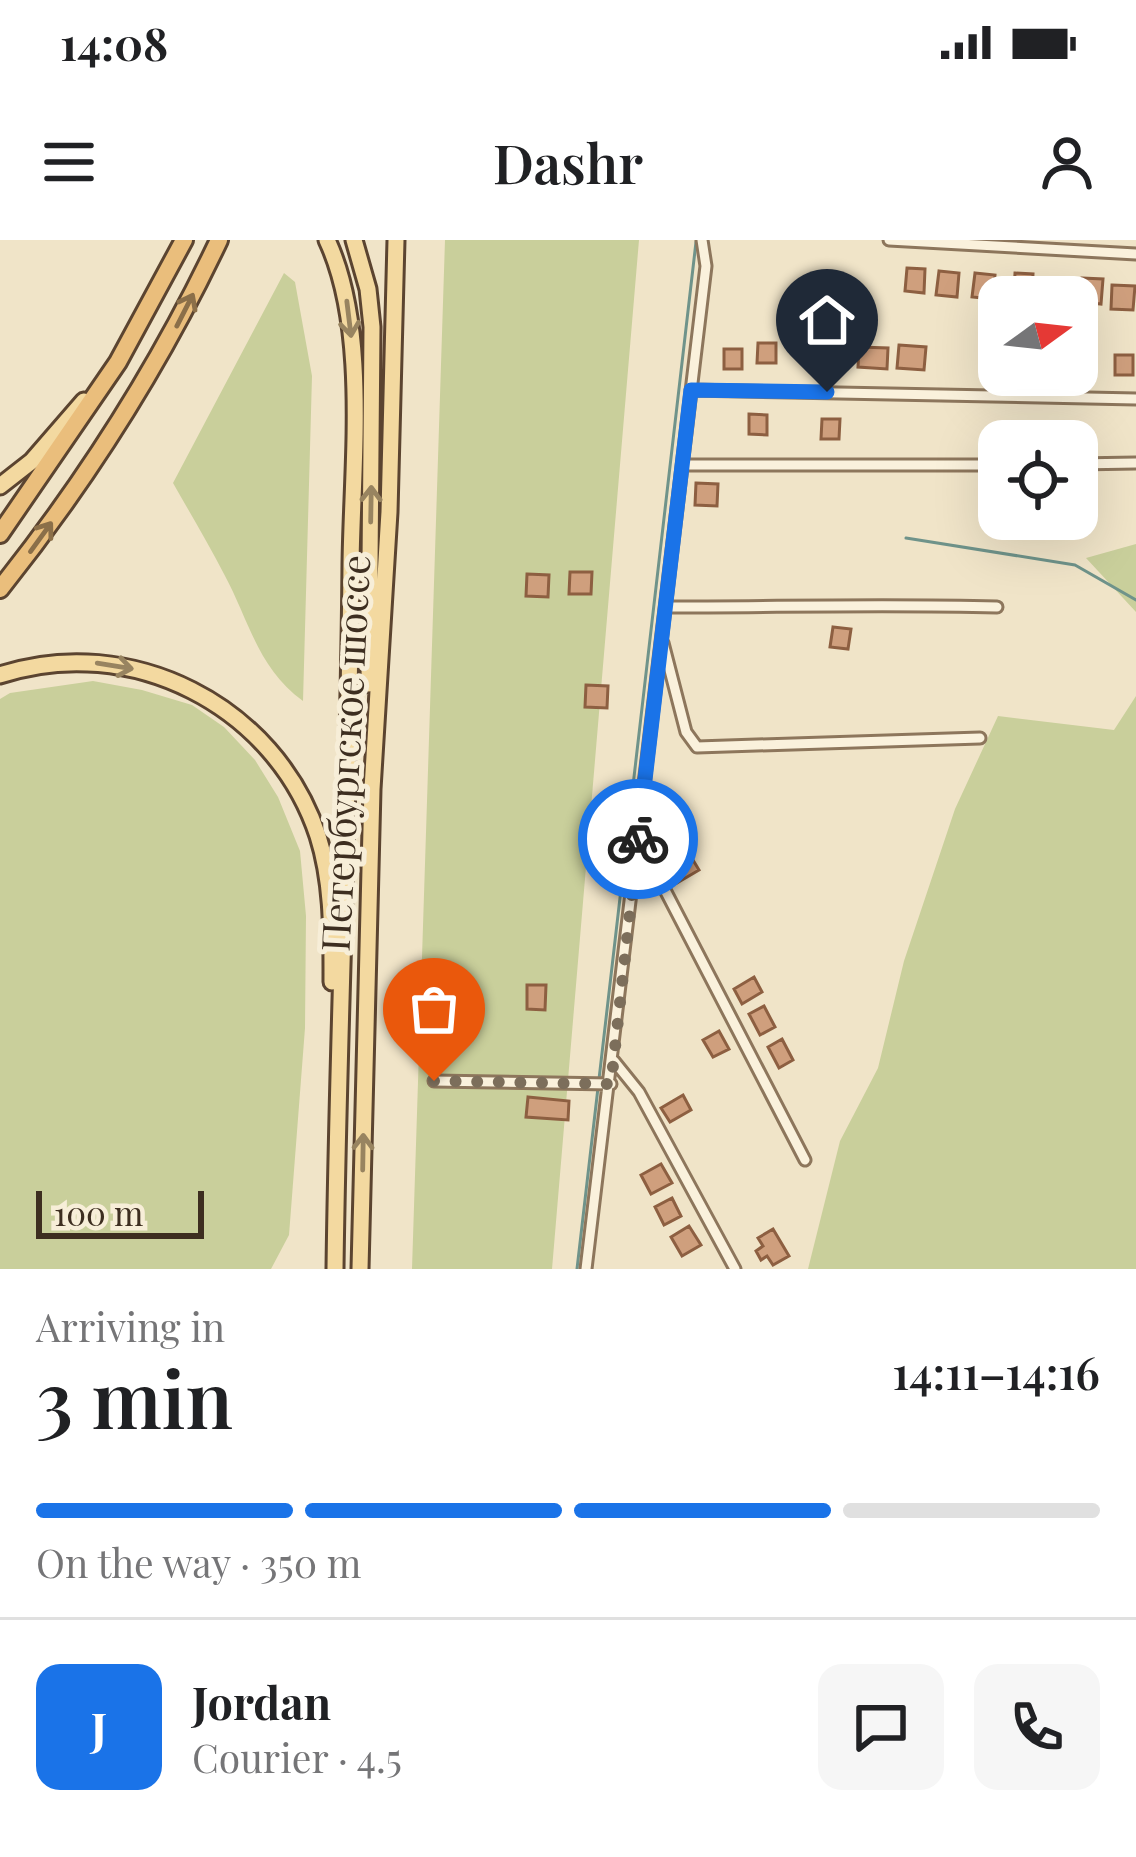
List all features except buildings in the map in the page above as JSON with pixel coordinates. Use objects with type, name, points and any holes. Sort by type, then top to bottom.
[{"type":"highway","points":[[0,534],[118,362],[184,240]]},
{"type":"highway","points":[[0,590],[80,483],[147,378],[219,240]]},
{"type":"main road","name":"Петербургское шоссе","points":[[327,240],[344,285],[351,322],[353,402],[349,829],[335,1269]]},
{"type":"main road","points":[[354,240],[368,289],[372,327],[368,728],[372,789]]},
{"type":"main road","name":"Петербургское шоссе","points":[[360,1269],[372,789],[389,512],[396,240]]},
{"type":"main road","points":[[0,486],[32,461],[118,362]]},
{"type":"main road","points":[[0,675],[47,664],[85,662],[160,676],[228,712],[282,766],[310,816],[326,871],[337,1110]]},
{"type":"street","points":[[586,1269],[602,1084],[614,1061],[706,266],[702,240]]},
{"type":"street","points":[[889,240],[1136,254]]},
{"type":"street","points":[[691,390],[1136,399]]},
{"type":"street","points":[[1098,464],[1136,463]]},
{"type":"street","points":[[682,464],[978,465]]},
{"type":"street","points":[[666,607],[778,609],[824,603],[998,607]]},
{"type":"street","points":[[662,638],[686,732],[698,747],[980,738]]},
{"type":"street","points":[[638,838],[806,1160]]},
{"type":"street","points":[[614,1061],[639,1092],[735,1269]]},
{"type":"street","points":[[434,1081],[602,1084]]},
{"type":"green space","points":[[445,240],[639,240],[552,1269],[412,1269]]},
{"type":"green space","points":[[284,273],[295,282],[312,376],[303,701],[265,659],[173,483]]},
{"type":"green space","points":[[1136,544],[1136,612],[1086,558]]},
{"type":"green space","points":[[93,681],[192,705],[224,727],[255,760],[278,797],[300,851],[306,916],[305,1028],[289,1235],[271,1269],[0,1269],[0,699],[10,693]]},
{"type":"green space","points":[[1136,696],[1136,1269],[808,1269],[840,1141],[878,1068],[904,961],[955,809],[998,716],[1114,730]]},
{"type":"waterway","points":[[577,1269],[696,242]]},
{"type":"waterway","points":[[906,538],[1075,565],[1136,600]]},
{"type":"way so far","points":[[434,1081],[611,1084],[638,839]]},
{"type":"route","points":[[638,839],[691,390],[827,392]]}]
